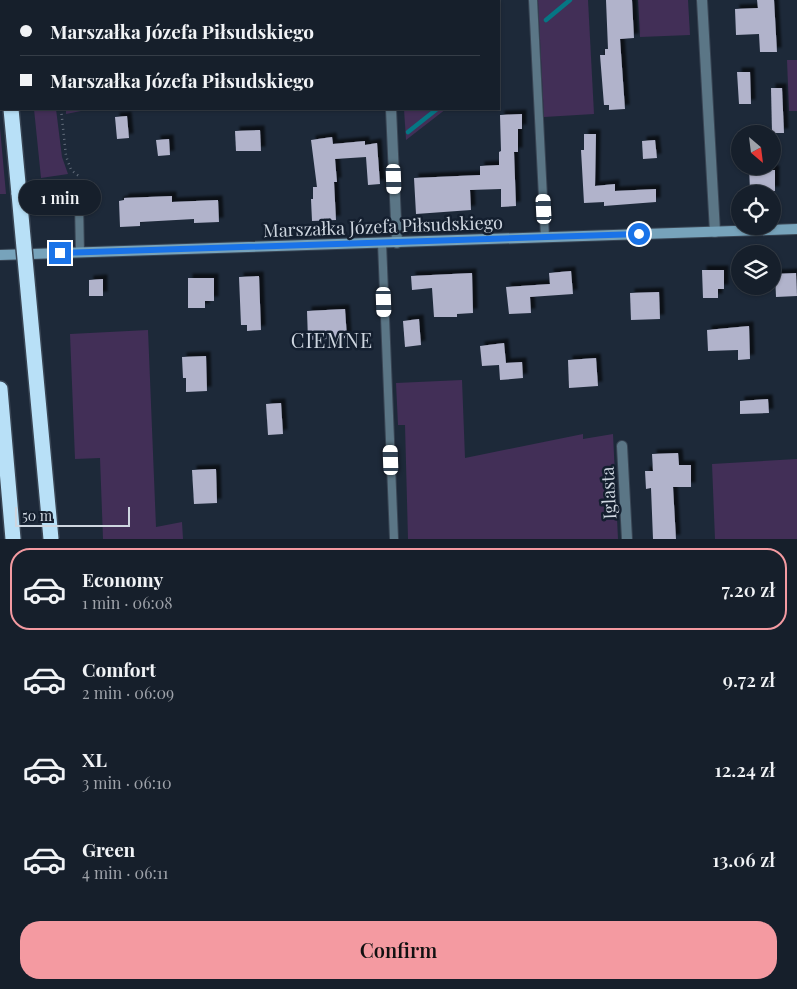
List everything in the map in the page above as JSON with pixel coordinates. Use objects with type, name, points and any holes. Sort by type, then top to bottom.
[{"type":"highway","points":[[11,110],[51,539]]},
{"type":"highway","points":[[0,389],[13,539]]},
{"type":"street","points":[[702,0],[715,232]]},
{"type":"street","points":[[391,110],[397,243]]},
{"type":"street","name":"Marszałka Józefa Piłsudskiego","points":[[0,255],[797,229]]},
{"type":"street","name":"Iglasta","points":[[622,446],[627,539]]},
{"type":"lane","points":[[534,0],[544,237]]},
{"type":"lane","points":[[80,253],[79,204],[88,185]]},
{"type":"lane","points":[[382,243],[394,539]]},
{"type":"path","points":[[61,110],[68,163],[71,170],[88,185]]},
{"type":"shaded area","points":[[538,0],[588,0],[594,114],[544,117]]},
{"type":"shaded area","points":[[638,0],[688,0],[690,35],[640,37]]},
{"type":"shaded area","points":[[787,60],[797,60],[797,111],[789,111]]},
{"type":"shaded area","points":[[34,110],[56,110],[62,157],[68,174],[41,178]]},
{"type":"shaded area","points":[[66,110],[115,110],[81,111],[66,114]]},
{"type":"shaded area","points":[[404,110],[445,110],[406,140]]},
{"type":"shaded area","points":[[0,128],[6,194],[0,194]]},
{"type":"shaded area","points":[[148,330],[156,527],[182,522],[183,539],[103,539],[100,458],[75,459],[70,334]]},
{"type":"shaded area","points":[[462,380],[465,458],[583,434],[583,439],[613,434],[618,539],[408,539],[405,425],[398,425],[396,383]]},
{"type":"shaded area","points":[[797,459],[797,539],[715,539],[712,464]]},
{"type":"building","points":[[606,0],[632,0],[634,38],[620,39],[625,109],[609,110],[609,105],[604,105],[600,55],[605,55],[605,49],[608,49]]},
{"type":"building","points":[[757,0],[774,0],[777,52],[760,52],[759,34],[736,35],[735,9],[758,8]]},
{"type":"building","points":[[737,72],[750,72],[751,104],[739,104]]},
{"type":"building","points":[[771,88],[782,88],[784,133],[781,133],[781,125],[772,125]]},
{"type":"building","points":[[522,114],[522,129],[518,129],[518,152],[514,152],[516,206],[501,207],[501,189],[470,190],[471,210],[416,214],[414,178],[480,175],[480,166],[499,165],[499,152],[501,151],[500,115]]},
{"type":"building","points":[[127,116],[129,138],[117,139],[115,117]]},
{"type":"building","points":[[260,130],[261,151],[236,151],[235,131]]},
{"type":"building","points":[[584,134],[596,134],[595,186],[615,184],[615,191],[656,189],[656,202],[604,206],[604,202],[584,203],[581,150],[584,150]]},
{"type":"building","points":[[332,137],[333,144],[365,141],[365,145],[377,143],[380,184],[368,185],[366,157],[335,159],[337,182],[334,182],[336,220],[312,221],[311,199],[313,199],[313,187],[317,187],[311,140]]},
{"type":"building","points":[[169,139],[170,155],[158,156],[156,140]]},
{"type":"building","points":[[655,140],[657,158],[643,159],[642,141]]},
{"type":"building","points":[[749,175],[775,175],[775,185],[750,185]]},
{"type":"building","points":[[172,196],[172,202],[218,200],[219,222],[194,223],[194,219],[140,222],[140,226],[120,227],[119,201],[124,200],[124,198]]},
{"type":"building","points":[[702,270],[724,270],[724,289],[718,289],[718,298],[703,298]]},
{"type":"building","points":[[571,271],[573,294],[530,297],[531,313],[509,314],[506,287],[550,284],[549,273]]},
{"type":"building","points":[[472,273],[473,313],[457,314],[457,317],[434,317],[432,288],[412,290],[411,276]]},
{"type":"building","points":[[796,273],[797,296],[776,297],[776,295],[781,295],[781,274]]},
{"type":"building","points":[[259,276],[261,330],[247,331],[247,325],[241,325],[239,277]]},
{"type":"building","points":[[188,278],[214,278],[214,301],[205,301],[205,308],[188,308]]},
{"type":"building","points":[[103,279],[103,296],[89,296],[89,280]]},
{"type":"building","points":[[659,292],[660,319],[631,320],[630,293]]},
{"type":"building","points":[[345,309],[347,338],[308,340],[307,311]]},
{"type":"building","points":[[419,319],[421,345],[405,347],[403,321]]},
{"type":"building","points":[[749,326],[750,359],[738,360],[738,350],[708,351],[707,330]]},
{"type":"building","points":[[504,343],[506,363],[522,362],[523,378],[500,380],[499,365],[482,366],[480,346]]},
{"type":"building","points":[[206,356],[207,391],[186,392],[186,378],[183,378],[182,357]]},
{"type":"building","points":[[596,358],[598,386],[569,388],[568,360]]},
{"type":"building","points":[[768,399],[769,413],[740,414],[740,401]]},
{"type":"building","points":[[281,403],[283,434],[268,435],[266,404]]},
{"type":"building","points":[[678,453],[679,465],[691,465],[691,487],[673,487],[676,539],[653,539],[651,488],[646,489],[645,471],[653,471],[652,454]]},
{"type":"building","points":[[216,469],[217,503],[194,504],[192,470]]},
{"type":"waterway","points":[[546,20],[570,0]]},
{"type":"waterway","points":[[408,132],[436,110]]},
{"type":"district","name":"CIEMNE","points":[[332,339]]},
{"type":"route","points":[[60,253],[639,234]]}]
